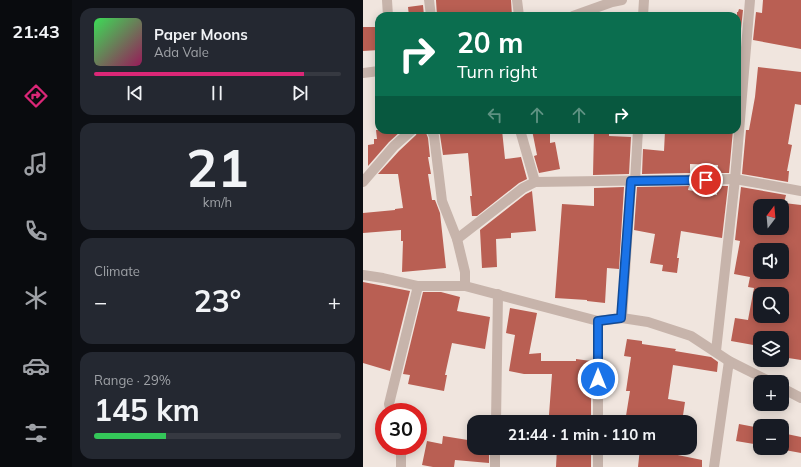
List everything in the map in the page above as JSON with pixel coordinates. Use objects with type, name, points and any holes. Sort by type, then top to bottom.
[{"type":"street","points":[[387,0],[388,12]]},
{"type":"street","points":[[429,0],[430,12]]},
{"type":"street","points":[[517,0],[518,12]]},
{"type":"street","points":[[643,12],[644,0]]},
{"type":"street","points":[[741,107],[750,0]]},
{"type":"street","points":[[584,12],[615,1]]},
{"type":"street","points":[[363,73],[375,72]]},
{"type":"street","points":[[363,182],[394,146],[408,134]]},
{"type":"street","points":[[433,134],[443,201],[457,239],[465,272],[465,286]]},
{"type":"street","points":[[521,134],[535,182]]},
{"type":"street","points":[[621,318],[638,134]]},
{"type":"street","points":[[716,351],[739,134]]},
{"type":"street","points":[[457,239],[523,188],[535,182],[735,179],[801,190]]},
{"type":"street","points":[[363,275],[419,286],[465,286],[598,321],[621,318],[648,322],[691,336],[716,351],[729,361],[757,375]]},
{"type":"street","points":[[389,403],[419,286]]},
{"type":"street","points":[[496,415],[498,294]]},
{"type":"street","points":[[598,321],[598,415]]},
{"type":"street","points":[[714,467],[729,361]]},
{"type":"street","points":[[789,392],[801,398]]},
{"type":"street","points":[[401,455],[401,467]]},
{"type":"street","points":[[495,455],[495,467]]},
{"type":"street","points":[[598,455],[598,467]]},
{"type":"building","points":[[436,0],[511,0],[512,12],[437,12]]},
{"type":"building","points":[[763,0],[801,0],[801,49],[753,40],[756,12],[762,13]]},
{"type":"building","points":[[423,5],[424,12],[409,12],[408,7]]},
{"type":"building","points":[[739,9],[743,10],[741,29],[741,12],[738,12]]},
{"type":"building","points":[[363,27],[375,27],[375,50],[363,51]]},
{"type":"building","points":[[758,67],[801,72],[801,105],[795,104],[788,144],[792,145],[787,171],[789,171],[788,182],[742,174],[746,130],[749,130],[755,97]]},
{"type":"building","points":[[376,134],[398,134],[368,166],[368,145],[374,144],[374,139],[377,139]]},
{"type":"building","points":[[426,134],[428,138],[430,157],[428,157],[431,174],[428,174],[432,200],[435,200],[440,213],[446,268],[402,272],[403,241],[401,241],[401,230],[363,233],[363,213],[403,208],[398,174],[378,174],[416,135]]},
{"type":"building","points":[[502,134],[505,159],[521,157],[527,179],[519,183],[477,216],[472,216],[470,196],[472,196],[468,153],[443,155],[440,135]]},
{"type":"building","points":[[533,134],[550,134],[550,143],[555,142],[560,169],[539,173],[534,156],[537,155]]},
{"type":"building","points":[[594,134],[609,134],[609,136],[631,137],[629,174],[593,175]]},
{"type":"building","points":[[665,134],[733,134],[729,173],[717,173],[718,165],[690,164],[690,173],[642,174],[643,149],[664,151]]},
{"type":"building","points":[[689,186],[688,190],[717,195],[717,186],[728,186],[722,238],[681,231],[677,258],[679,258],[677,273],[662,271],[663,265],[650,263],[655,234],[634,230],[637,187]]},
{"type":"building","points":[[624,187],[619,269],[607,268],[605,303],[555,298],[562,204],[594,206],[594,188]]},
{"type":"building","points":[[741,187],[786,195],[785,199],[753,199],[753,235],[789,235],[789,204],[801,205],[801,360],[789,358],[789,331],[753,331],[753,345],[731,341],[735,318],[748,320],[753,293],[753,323],[789,323],[789,287],[748,287],[750,277],[734,274],[740,241],[735,240]]},
{"type":"building","points":[[532,191],[536,231],[511,233],[511,238],[496,239],[497,267],[482,268],[480,230],[526,194]]},
{"type":"building","points":[[363,282],[410,291],[390,371],[363,363]]},
{"type":"building","points":[[423,292],[441,292],[460,297],[457,311],[490,317],[485,349],[452,343],[445,375],[447,375],[444,391],[408,384],[410,375],[403,374]]},
{"type":"building","points":[[510,308],[537,313],[529,354],[541,353],[541,361],[576,361],[576,359],[591,361],[591,415],[549,415],[552,374],[524,374],[509,371],[515,335],[506,333]]},
{"type":"building","points":[[627,339],[642,341],[642,344],[676,349],[675,351],[711,357],[718,362],[717,372],[673,365],[668,399],[685,402],[683,415],[626,415],[630,391],[626,391],[631,357],[624,356]]},
{"type":"building","points":[[739,424],[753,427],[753,444],[736,441]]},
{"type":"building","points":[[789,434],[801,437],[801,453],[789,451]]},
{"type":"building","points":[[443,436],[467,440],[467,455],[489,455],[489,463],[455,460],[454,467],[433,467],[422,465],[424,455],[427,455],[427,441],[442,444]]},
{"type":"building","points":[[557,455],[591,455],[591,467],[556,467]]},
{"type":"building","points":[[639,455],[678,455],[702,460],[702,467],[638,467]]},
{"type":"route","points":[[598,379],[598,321],[621,318],[631,181],[706,180]]}]
